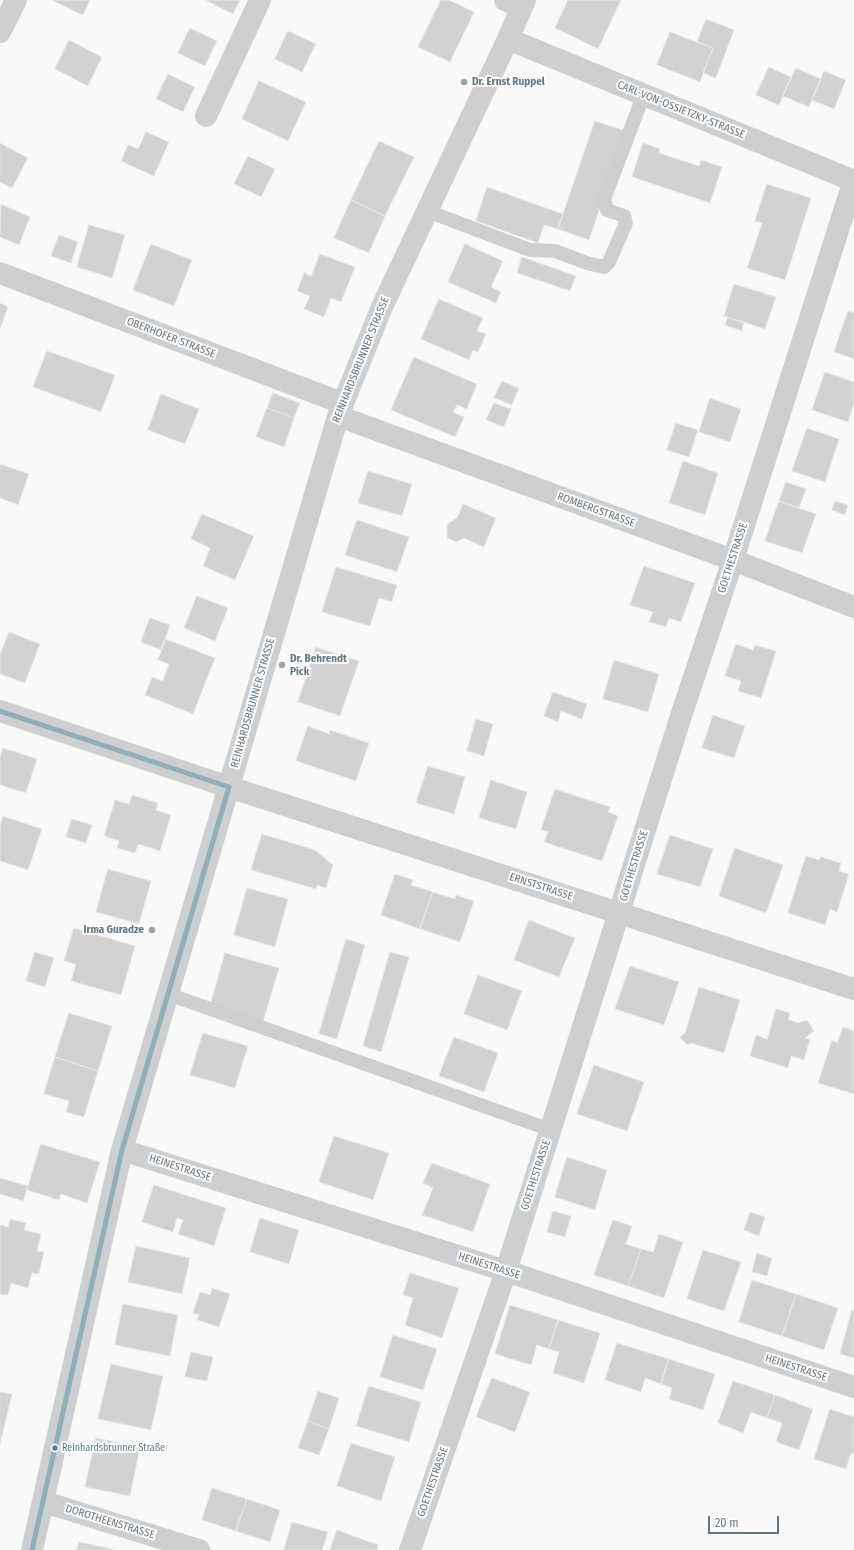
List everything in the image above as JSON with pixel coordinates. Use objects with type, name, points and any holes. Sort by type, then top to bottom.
[{"type":"street","points":[[0,32],[16,0]]},
{"type":"street","points":[[206,116],[260,0]]},
{"type":"street","name":"REINHARDSBRUNNER STRASSE","points":[[32,1550],[122,1150],[340,409],[381,309],[508,39],[517,3]]},
{"type":"street","name":"CARL-VON-OSSIETZKY-STRASSE","points":[[508,39],[854,180]]},
{"type":"street","name":"GOETHESTRASSE","points":[[410,1550],[506,1271],[680,719],[733,560],[854,180]]},
{"type":"street","name":"OBERHOFER STRASSE","points":[[0,272],[340,409]]},
{"type":"street","name":"ROMBERGSTRASSE","points":[[340,409],[854,607]]},
{"type":"street","name":"ERNSTSTRASSE","points":[[0,711],[229,787],[854,989]]},
{"type":"street","name":"HEINESTRASSE","points":[[122,1150],[506,1271],[854,1387]]},
{"type":"street","name":"DOROTHEENSTRASSE","points":[[44,1502],[199,1550]]},
{"type":"lane","points":[[427,211],[530,250],[555,252],[587,264],[604,267],[609,262],[626,223],[624,216],[607,210],[604,199],[644,94]]},
{"type":"lane","points":[[168,994],[551,1130]]},
{"type":"building","points":[[52,0],[90,0],[83,15]]},
{"type":"building","points":[[206,0],[240,0],[233,14]]},
{"type":"building","points":[[441,0],[449,0],[474,12],[450,62],[418,47]]},
{"type":"building","points":[[568,0],[621,0],[598,49],[555,28]]},
{"type":"building","points":[[706,19],[734,30],[716,78],[703,73],[713,48],[697,42]]},
{"type":"building","points":[[190,28],[217,41],[205,66],[178,53]]},
{"type":"building","points":[[288,31],[316,44],[302,72],[275,59]]},
{"type":"building","points":[[670,32],[713,48],[700,82],[657,65]]},
{"type":"building","points":[[69,40],[102,57],[88,86],[55,69]]},
{"type":"building","points":[[769,67],[791,77],[779,105],[756,95]]},
{"type":"building","points":[[796,68],[821,79],[809,107],[783,96]]},
{"type":"building","points":[[824,71],[846,80],[834,109],[812,100]]},
{"type":"building","points":[[168,74],[195,87],[183,112],[156,99]]},
{"type":"building","points":[[259,81],[306,102],[288,141],[242,119]]},
{"type":"building","points":[[595,121],[626,131],[589,240],[558,229]]},
{"type":"building","points":[[146,132],[169,142],[154,176],[121,161],[128,145],[138,149]]},
{"type":"building","points":[[379,141],[414,157],[385,216],[351,200]]},
{"type":"building","points":[[0,143],[28,158],[12,188],[0,182]]},
{"type":"building","points":[[643,143],[660,149],[659,153],[699,166],[701,160],[722,167],[710,203],[632,177]]},
{"type":"building","points":[[248,156],[275,169],[261,197],[234,184]]},
{"type":"building","points":[[767,184],[811,198],[785,280],[747,268],[762,223],[755,221]]},
{"type":"building","points":[[487,187],[563,214],[558,229],[544,225],[538,243],[476,221]]},
{"type":"building","points":[[351,200],[385,216],[369,253],[334,238]]},
{"type":"building","points":[[1,204],[30,217],[19,245],[0,237]]},
{"type":"building","points":[[89,225],[125,235],[112,278],[77,267]]},
{"type":"building","points":[[59,235],[78,242],[71,263],[51,256]]},
{"type":"building","points":[[151,244],[192,260],[174,306],[133,290]]},
{"type":"building","points":[[465,244],[503,261],[491,287],[501,292],[496,303],[448,282]]},
{"type":"building","points":[[320,254],[355,267],[341,302],[331,298],[324,317],[304,309],[310,296],[297,291],[304,273],[311,276]]},
{"type":"building","points":[[522,257],[576,276],[570,291],[517,273]]},
{"type":"building","points":[[734,284],[776,297],[765,329],[724,316]]},
{"type":"building","points":[[439,299],[483,318],[477,331],[486,334],[478,352],[473,350],[469,360],[421,339]]},
{"type":"building","points":[[0,303],[8,307],[0,329]]},
{"type":"building","points":[[848,311],[854,313],[854,359],[834,352]]},
{"type":"building","points":[[728,317],[744,323],[742,331],[725,325]]},
{"type":"building","points":[[47,351],[115,375],[101,412],[33,387]]},
{"type":"building","points":[[414,357],[477,384],[467,409],[457,405],[453,412],[464,417],[455,437],[391,410]]},
{"type":"building","points":[[825,372],[854,382],[854,403],[848,422],[812,410]]},
{"type":"building","points":[[502,381],[519,388],[512,405],[494,398]]},
{"type":"building","points":[[273,393],[300,403],[294,418],[267,408]]},
{"type":"building","points":[[161,394],[199,409],[185,444],[148,430]]},
{"type":"building","points":[[710,398],[741,409],[730,442],[699,432]]},
{"type":"building","points":[[494,403],[511,409],[504,427],[486,420]]},
{"type":"building","points":[[267,408],[294,418],[284,447],[256,437]]},
{"type":"building","points":[[676,423],[698,430],[689,457],[667,450]]},
{"type":"building","points":[[807,428],[839,439],[825,482],[792,471]]},
{"type":"building","points":[[683,461],[718,473],[705,515],[669,503]]},
{"type":"building","points":[[0,464],[29,474],[18,505],[0,498]]},
{"type":"building","points":[[368,471],[412,484],[402,516],[358,503]]},
{"type":"building","points":[[786,482],[806,489],[799,508],[779,501]]},
{"type":"building","points":[[779,501],[816,514],[802,553],[765,541]]},
{"type":"building","points":[[835,501],[848,505],[845,515],[832,510]]},
{"type":"building","points":[[463,504],[496,518],[484,547],[464,538],[457,542],[447,538],[447,524],[457,518]]},
{"type":"building","points":[[202,514],[254,536],[235,580],[203,566],[210,548],[191,539]]},
{"type":"building","points":[[357,520],[409,537],[397,572],[345,555]]},
{"type":"building","points":[[644,566],[695,583],[681,622],[669,618],[666,627],[649,622],[653,612],[630,605]]},
{"type":"building","points":[[336,567],[397,585],[392,602],[379,598],[370,626],[322,612]]},
{"type":"building","points":[[197,596],[228,608],[215,641],[184,628]]},
{"type":"building","points":[[150,618],[170,625],[161,650],[141,642]]},
{"type":"building","points":[[9,632],[40,644],[25,683],[0,674],[0,655]]},
{"type":"building","points":[[166,639],[215,658],[193,714],[145,695],[152,677],[163,681],[169,664],[158,660]]},
{"type":"building","points":[[736,644],[753,650],[755,645],[776,651],[761,698],[738,691],[741,681],[725,676]]},
{"type":"building","points":[[316,647],[359,661],[340,716],[298,702]]},
{"type":"building","points":[[614,660],[659,674],[648,712],[603,699]]},
{"type":"building","points":[[553,692],[587,704],[582,719],[561,711],[558,722],[544,716]]},
{"type":"building","points":[[713,715],[745,726],[734,758],[702,748]]},
{"type":"building","points":[[476,719],[493,724],[484,756],[467,751]]},
{"type":"building","points":[[308,726],[329,734],[330,730],[369,743],[356,781],[296,761]]},
{"type":"building","points":[[3,748],[37,759],[26,793],[0,785],[0,758]]},
{"type":"building","points":[[428,766],[465,777],[454,814],[416,803]]},
{"type":"building","points":[[491,780],[527,792],[516,829],[479,818]]},
{"type":"building","points":[[555,789],[610,807],[608,812],[618,816],[602,861],[544,842],[548,832],[541,830]]},
{"type":"building","points":[[132,795],[158,803],[156,810],[171,815],[160,851],[138,844],[135,853],[117,848],[119,841],[104,836],[115,800],[129,804]]},
{"type":"building","points":[[3,816],[42,829],[28,870],[0,861],[0,826]]},
{"type":"building","points":[[72,819],[92,825],[86,843],[66,837]]},
{"type":"building","points":[[262,834],[315,850],[333,865],[326,888],[317,885],[316,889],[251,870]]},
{"type":"building","points":[[670,835],[713,849],[700,887],[657,874]]},
{"type":"building","points":[[735,848],[783,865],[766,913],[719,896]]},
{"type":"building","points":[[806,856],[819,860],[821,857],[841,863],[839,871],[849,874],[837,912],[830,909],[825,925],[788,913]]},
{"type":"building","points":[[108,869],[151,881],[139,924],[96,912]]},
{"type":"building","points":[[395,874],[413,880],[411,885],[433,892],[420,929],[381,915]]},
{"type":"building","points":[[247,888],[288,899],[275,947],[234,935]]},
{"type":"building","points":[[433,892],[455,899],[456,895],[474,901],[460,942],[420,929]]},
{"type":"building","points":[[529,920],[575,938],[559,977],[514,960]]},
{"type":"building","points":[[74,928],[135,946],[121,995],[71,981],[76,964],[64,961]]},
{"type":"building","points":[[346,939],[365,945],[337,1039],[319,1034]]},
{"type":"building","points":[[35,952],[54,958],[45,987],[26,981]]},
{"type":"building","points":[[390,952],[409,957],[381,1052],[363,1046]]},
{"type":"building","points":[[225,953],[279,968],[263,1022],[210,1007]]},
{"type":"building","points":[[630,966],[679,982],[664,1025],[615,1009]]},
{"type":"building","points":[[478,975],[522,991],[507,1030],[464,1014]]},
{"type":"building","points":[[699,987],[740,1000],[724,1053],[691,1043],[687,1045],[680,1037],[685,1033]]},
{"type":"building","points":[[776,1009],[790,1013],[788,1020],[798,1023],[807,1020],[814,1031],[805,1038],[810,1039],[804,1060],[791,1056],[788,1068],[750,1056],[756,1035],[767,1039]]},
{"type":"building","points":[[69,1013],[112,1026],[98,1071],[55,1057]]},
{"type":"building","points":[[843,1027],[854,1031],[854,1094],[818,1083],[832,1040],[837,1043]]},
{"type":"building","points":[[203,1033],[248,1046],[235,1088],[190,1075]]},
{"type":"building","points":[[454,1037],[498,1053],[484,1092],[439,1076]]},
{"type":"building","points":[[55,1057],[98,1071],[84,1117],[66,1112],[69,1101],[44,1094]]},
{"type":"building","points":[[594,1065],[644,1082],[627,1131],[577,1114]]},
{"type":"building","points":[[334,1136],[389,1153],[373,1200],[319,1182]]},
{"type":"building","points":[[41,1144],[100,1162],[87,1203],[61,1194],[59,1200],[27,1190]]},
{"type":"building","points":[[567,1157],[607,1170],[595,1210],[555,1197]]},
{"type":"building","points":[[432,1163],[490,1184],[473,1232],[422,1215],[433,1188],[423,1183]]},
{"type":"building","points":[[0,1178],[28,1186],[23,1201],[0,1194]]},
{"type":"building","points":[[154,1185],[226,1208],[214,1246],[178,1234],[183,1220],[177,1218],[173,1232],[142,1222]]},
{"type":"building","points":[[553,1211],[571,1216],[565,1237],[547,1232]]},
{"type":"building","points":[[750,1212],[765,1217],[759,1236],[744,1230]]},
{"type":"building","points":[[260,1218],[299,1230],[289,1264],[250,1252]]},
{"type":"building","points":[[10,1219],[26,1223],[24,1230],[41,1234],[37,1251],[44,1252],[39,1274],[32,1273],[28,1288],[11,1283],[8,1295],[0,1294],[0,1225],[8,1227]]},
{"type":"building","points":[[613,1220],[632,1226],[626,1244],[641,1249],[628,1286],[594,1275]]},
{"type":"building","points":[[659,1234],[683,1242],[664,1298],[628,1286],[641,1249],[653,1252]]},
{"type":"building","points":[[136,1246],[190,1258],[182,1294],[128,1282]]},
{"type":"building","points":[[703,1250],[741,1262],[724,1311],[687,1299]]},
{"type":"building","points":[[757,1253],[772,1258],[767,1276],[752,1272]]},
{"type":"building","points":[[410,1273],[459,1288],[442,1338],[405,1325],[413,1298],[403,1295]]},
{"type":"building","points":[[752,1280],[796,1294],[782,1336],[739,1322]]},
{"type":"building","points":[[212,1288],[230,1294],[219,1327],[197,1320],[199,1315],[193,1313],[200,1292],[210,1295]]},
{"type":"building","points":[[796,1294],[838,1308],[824,1350],[782,1336]]},
{"type":"building","points":[[123,1304],[178,1315],[170,1356],[115,1345]]},
{"type":"building","points":[[510,1305],[558,1320],[549,1349],[537,1345],[531,1365],[495,1354]]},
{"type":"building","points":[[852,1310],[854,1311],[854,1358],[840,1354]]},
{"type":"building","points":[[558,1320],[600,1333],[584,1383],[553,1373],[559,1352],[549,1349]]},
{"type":"building","points":[[393,1335],[437,1349],[423,1390],[380,1377]]},
{"type":"building","points":[[617,1343],[669,1359],[661,1384],[645,1378],[641,1392],[605,1380]]},
{"type":"building","points":[[191,1352],[213,1357],[207,1381],[185,1377]]},
{"type":"building","points":[[669,1359],[715,1374],[703,1410],[669,1399],[672,1388],[661,1384]]},
{"type":"building","points":[[111,1364],[163,1376],[151,1430],[98,1419]]},
{"type":"building","points":[[492,1378],[530,1392],[515,1432],[476,1417]]},
{"type":"building","points":[[733,1381],[775,1395],[767,1418],[751,1412],[743,1433],[718,1423]]},
{"type":"building","points":[[369,1386],[421,1402],[409,1442],[356,1426]]},
{"type":"building","points":[[318,1391],[339,1398],[329,1429],[308,1421]]},
{"type":"building","points":[[0,1392],[12,1394],[0,1444]]},
{"type":"building","points":[[775,1395],[813,1409],[799,1450],[776,1442],[782,1423],[767,1418]]},
{"type":"building","points":[[830,1409],[854,1417],[854,1454],[851,1453],[846,1469],[814,1459]]},
{"type":"building","points":[[308,1421],[329,1429],[319,1455],[298,1448]]},
{"type":"building","points":[[96,1438],[140,1447],[130,1496],[85,1487]]},
{"type":"building","points":[[351,1443],[395,1457],[381,1501],[337,1486]]},
{"type":"building","points":[[212,1488],[247,1499],[236,1531],[202,1520]]},
{"type":"building","points":[[247,1499],[280,1510],[270,1542],[236,1531]]},
{"type":"building","points":[[292,1522],[328,1532],[322,1550],[284,1550]]},
{"type":"building","points":[[337,1530],[378,1545],[377,1550],[330,1550]]},
{"type":"building","points":[[79,1542],[117,1550],[77,1550]]},
{"type":"transit line","points":[[0,711],[229,787]]},
{"type":"transit line","points":[[32,1550],[122,1150],[229,787]]},
{"type":"place","name":"Dr. Ernst Ruppel","points":[[464,82]]},
{"type":"place","name":"Dr. Behrendt Pick","points":[[282,665]]},
{"type":"place","name":"Irma Guradze","points":[[152,930]]},
{"type":"place","name":"Reinhardsbrunner Straße","points":[[55,1448]]}]
